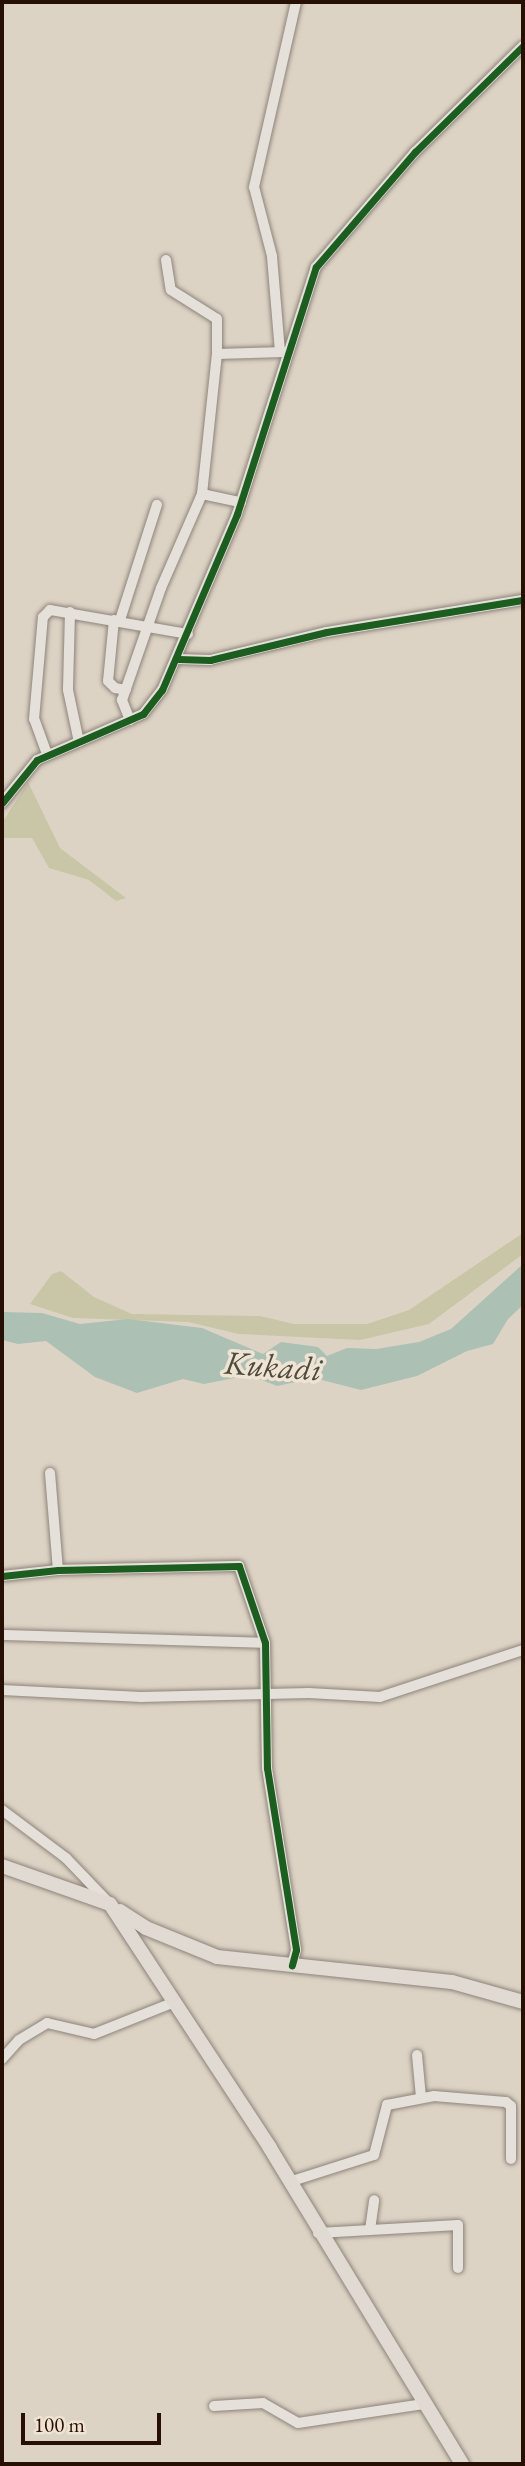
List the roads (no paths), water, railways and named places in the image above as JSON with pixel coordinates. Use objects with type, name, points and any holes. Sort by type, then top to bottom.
[{"type":"main road","points":[[2,1866],[110,1904],[146,1928],[216,1958],[452,1982],[523,2002]]},
{"type":"main road","points":[[110,1904],[289,2182],[462,2464]]},
{"type":"street","points":[[283,352],[272,256],[254,187],[296,2]]},
{"type":"street","points":[[2,803],[47,754],[130,720],[148,708],[178,659],[241,502],[283,352],[307,285],[325,253],[415,152],[522,51]]},
{"type":"street","points":[[130,720],[122,700],[202,494],[217,354],[217,319],[171,290],[166,260]]},
{"type":"street","points":[[217,354],[283,352]]},
{"type":"street","points":[[202,494],[241,502]]},
{"type":"street","points":[[126,690],[114,688],[108,681],[117,620],[158,505]]},
{"type":"street","points":[[178,659],[210,660],[327,632],[523,600]]},
{"type":"street","points":[[47,754],[34,719],[43,617],[50,610],[149,625],[188,634]]},
{"type":"street","points":[[70,612],[68,690],[79,742]]},
{"type":"street","points":[[50,1474],[58,1570]]},
{"type":"street","points":[[2,1576],[58,1570],[239,1566],[265,1643],[267,1768],[296,1950],[292,1965]]},
{"type":"street","points":[[2,1635],[265,1643]]},
{"type":"street","points":[[2,1690],[141,1697],[394,1695],[523,1650]]},
{"type":"street","points":[[2,1810],[66,1858],[110,1904]]},
{"type":"street","points":[[2,2059],[19,2040],[47,2022],[94,2034],[175,2002]]},
{"type":"street","points":[[417,2055],[421,2097]]},
{"type":"street","points":[[289,2182],[374,2155],[387,2105],[421,2097],[464,2096],[506,2102],[511,2106],[512,2159]]},
{"type":"street","points":[[370,2230],[374,2200]]},
{"type":"street","points":[[318,2233],[458,2225],[458,2268]]},
{"type":"street","points":[[214,2406],[263,2403],[298,2423],[424,2404]]},
{"type":"water","name":"Kukadi","points":[[523,1264],[523,1305],[508,1319],[493,1344],[467,1351],[417,1376],[361,1390],[314,1378],[277,1386],[249,1375],[204,1384],[183,1379],[137,1393],[95,1377],[46,1341],[18,1344],[2,1340],[2,1312],[42,1313],[80,1324],[128,1319],[202,1328],[263,1354],[281,1342],[318,1347],[327,1356],[347,1348],[376,1349],[419,1342],[451,1329]]}]
